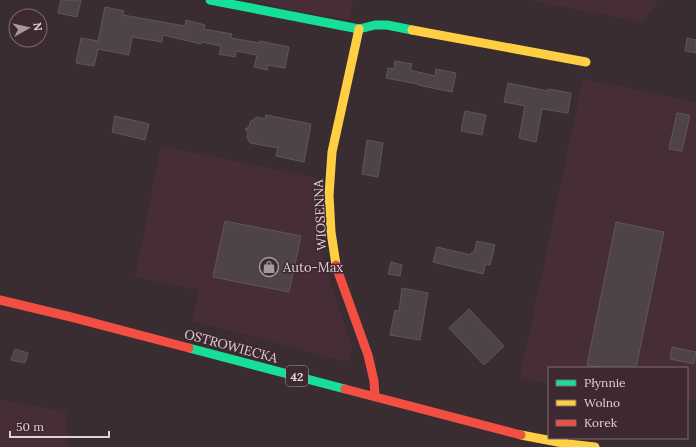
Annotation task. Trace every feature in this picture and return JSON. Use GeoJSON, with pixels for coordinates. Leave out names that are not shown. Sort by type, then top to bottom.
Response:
{"type":"FeatureCollection","features":[{"type":"Feature","properties":{"kind":"street"},"geometry":{"type":"LineString","coordinates":[[210,0],[359,29],[381,24],[388,25],[586,62]]}},
{"type":"Feature","properties":{"kind":"street","name":"WIOSENNA"},"geometry":{"type":"LineString","coordinates":[[359,29],[332,152],[329,195],[331,232],[337,269],[368,355],[374,381],[375,397]]}},
{"type":"Feature","properties":{"kind":"street","name":"OSTROWIECKA"},"geometry":{"type":"LineString","coordinates":[[0,300],[71,317],[518,434],[568,444],[595,447]]}},
{"type":"Feature","properties":{"kind":"shaded area"},"geometry":{"type":"Polygon","coordinates":[[[251,0],[353,0],[349,20],[308,13],[251,0]]]}},
{"type":"Feature","properties":{"kind":"shaded area"},"geometry":{"type":"Polygon","coordinates":[[[528,0],[659,0],[643,22],[528,0]]]}},
{"type":"Feature","properties":{"kind":"shaded area"},"geometry":{"type":"Polygon","coordinates":[[[583,79],[696,102],[696,399],[688,400],[688,367],[548,367],[548,384],[520,378],[583,79]]]}},
{"type":"Feature","properties":{"kind":"shaded area"},"geometry":{"type":"Polygon","coordinates":[[[161,146],[316,178],[316,214],[323,260],[352,347],[349,362],[192,321],[199,290],[135,277],[161,146]]]}},
{"type":"Feature","properties":{"kind":"shaded area"},"geometry":{"type":"Polygon","coordinates":[[[0,400],[66,412],[68,447],[0,447],[0,400]]]}},
{"type":"Feature","properties":{"kind":"building"},"geometry":{"type":"Polygon","coordinates":[[[61,0],[81,0],[77,17],[58,13],[61,0]]]}},
{"type":"Feature","properties":{"kind":"building"},"geometry":{"type":"Polygon","coordinates":[[[105,7],[124,11],[123,15],[185,26],[186,20],[205,25],[204,29],[232,34],[231,38],[260,43],[260,41],[289,47],[285,68],[268,65],[267,70],[254,67],[257,55],[236,51],[235,57],[219,54],[221,46],[202,42],[201,44],[163,35],[162,42],[132,37],[129,55],[98,49],[94,66],[76,63],[81,38],[98,41],[105,7]]]}},
{"type":"Feature","properties":{"kind":"building"},"geometry":{"type":"Polygon","coordinates":[[[687,38],[696,40],[696,53],[685,51],[687,38]]]}},
{"type":"Feature","properties":{"kind":"building"},"geometry":{"type":"Polygon","coordinates":[[[395,61],[412,64],[410,70],[435,76],[436,69],[456,73],[452,92],[386,78],[388,68],[394,69],[395,61]]]}},
{"type":"Feature","properties":{"kind":"building"},"geometry":{"type":"Polygon","coordinates":[[[508,83],[548,91],[548,89],[571,93],[568,113],[542,109],[536,142],[519,138],[525,106],[504,102],[508,83]]]}},
{"type":"Feature","properties":{"kind":"building"},"geometry":{"type":"Polygon","coordinates":[[[465,111],[486,115],[482,135],[461,131],[465,111]]]}},
{"type":"Feature","properties":{"kind":"building"},"geometry":{"type":"Polygon","coordinates":[[[677,113],[690,115],[682,151],[669,149],[677,113]]]}},
{"type":"Feature","properties":{"kind":"building"},"geometry":{"type":"Polygon","coordinates":[[[266,115],[311,124],[304,162],[276,156],[278,148],[250,143],[247,137],[248,133],[245,129],[249,127],[250,122],[257,117],[265,119],[266,115]]]}},
{"type":"Feature","properties":{"kind":"building"},"geometry":{"type":"Polygon","coordinates":[[[115,116],[149,124],[145,140],[112,132],[115,116]]]}},
{"type":"Feature","properties":{"kind":"building"},"geometry":{"type":"Polygon","coordinates":[[[367,140],[383,143],[378,177],[362,174],[367,140]]]}},
{"type":"Feature","properties":{"kind":"building"},"geometry":{"type":"Polygon","coordinates":[[[225,221],[301,236],[289,292],[213,277],[225,221]]]}},
{"type":"Feature","properties":{"kind":"building"},"geometry":{"type":"Polygon","coordinates":[[[616,222],[664,232],[636,367],[596,367],[587,365],[616,222]]]}},
{"type":"Feature","properties":{"kind":"building"},"geometry":{"type":"Polygon","coordinates":[[[477,241],[495,245],[490,265],[486,264],[483,274],[433,262],[437,247],[471,255],[472,252],[474,253],[477,241]]]}},
{"type":"Feature","properties":{"kind":"building"},"geometry":{"type":"Polygon","coordinates":[[[391,262],[402,265],[400,276],[388,274],[391,262]]]}},
{"type":"Feature","properties":{"kind":"building"},"geometry":{"type":"Polygon","coordinates":[[[402,288],[428,293],[420,340],[390,335],[395,310],[399,311],[402,288]]]}},
{"type":"Feature","properties":{"kind":"building"},"geometry":{"type":"Polygon","coordinates":[[[469,309],[504,346],[484,365],[449,328],[469,309]]]}},
{"type":"Feature","properties":{"kind":"building"},"geometry":{"type":"Polygon","coordinates":[[[672,347],[696,352],[694,364],[670,359],[672,347]]]}},
{"type":"Feature","properties":{"kind":"building"},"geometry":{"type":"Polygon","coordinates":[[[15,349],[28,353],[25,363],[11,360],[15,349]]]}},
{"type":"Feature","properties":{"kind":"traffic: fast"},"geometry":{"type":"LineString","coordinates":[[210,0],[359,29],[375,25],[387,25],[412,30]]}},
{"type":"Feature","properties":{"kind":"traffic: fast"},"geometry":{"type":"LineString","coordinates":[[189,348],[345,389]]}},
{"type":"Feature","properties":{"kind":"traffic: slow"},"geometry":{"type":"LineString","coordinates":[[336,265],[331,232],[329,195],[332,152],[359,29]]}},
{"type":"Feature","properties":{"kind":"traffic: slow"},"geometry":{"type":"LineString","coordinates":[[412,30],[586,62]]}},
{"type":"Feature","properties":{"kind":"traffic: slow"},"geometry":{"type":"LineString","coordinates":[[521,435],[568,444],[595,447]]}},
{"type":"Feature","properties":{"kind":"traffic: jam"},"geometry":{"type":"LineString","coordinates":[[336,265],[368,355],[374,381],[375,397]]}},
{"type":"Feature","properties":{"kind":"traffic: jam"},"geometry":{"type":"LineString","coordinates":[[0,300],[189,348]]}},
{"type":"Feature","properties":{"kind":"traffic: jam"},"geometry":{"type":"LineString","coordinates":[[345,389],[521,435]]}},
{"type":"Feature","properties":{"kind":"place","name":"Auto-Max"},"geometry":{"type":"Point","coordinates":[269,267]}}]}
